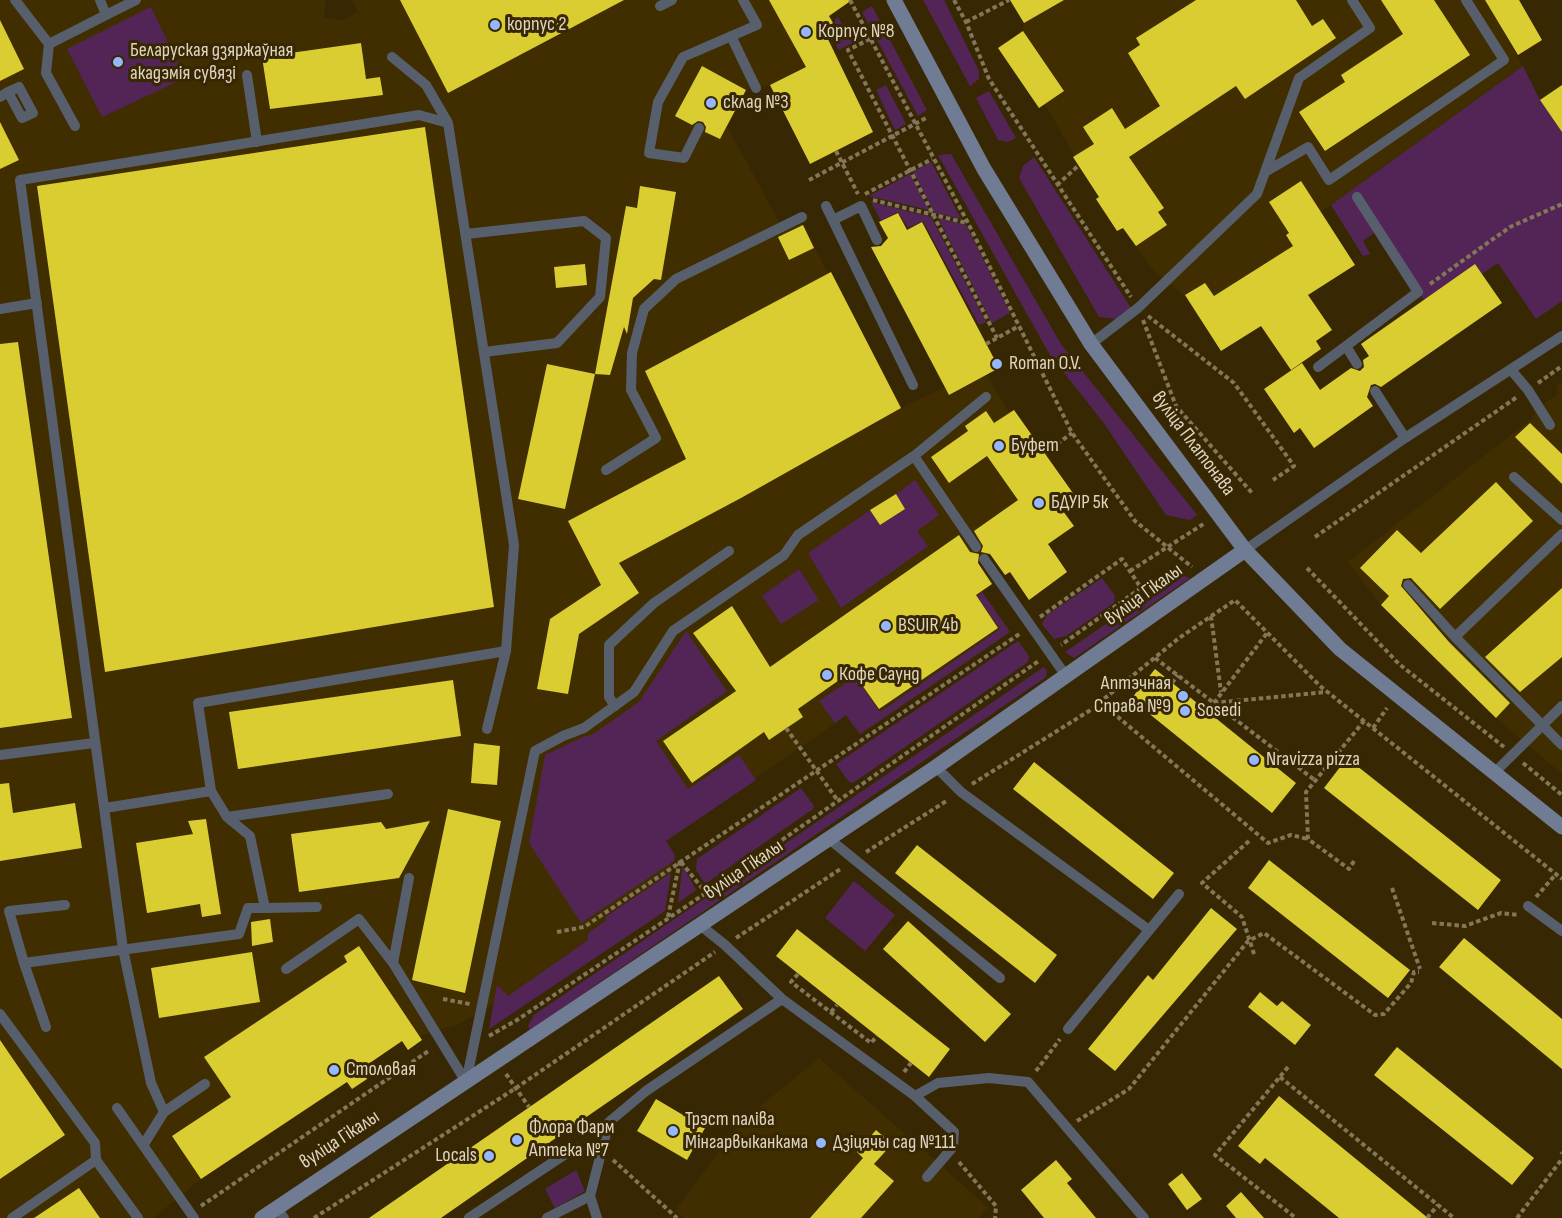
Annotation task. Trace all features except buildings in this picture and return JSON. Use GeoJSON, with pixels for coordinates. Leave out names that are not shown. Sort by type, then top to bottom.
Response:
{"type":"FeatureCollection","features":[{"type":"Feature","properties":{"kind":"street","name":"вуліца Платонава"},"geometry":{"type":"LineString","coordinates":[[894,0],[984,169],[1091,344],[1245,550],[1340,649],[1562,827]]}},
{"type":"Feature","properties":{"kind":"street","name":"вуліца Гікалы"},"geometry":{"type":"LineString","coordinates":[[262,1218],[280,1213],[466,1082],[936,766],[1245,550]]}},
{"type":"Feature","properties":{"kind":"lane"},"geometry":{"type":"LineString","coordinates":[[15,0],[49,44],[46,73],[75,126]]}},
{"type":"Feature","properties":{"kind":"lane"},"geometry":{"type":"LineString","coordinates":[[100,0],[106,15]]}},
{"type":"Feature","properties":{"kind":"lane"},"geometry":{"type":"LineString","coordinates":[[49,44],[135,0]]}},
{"type":"Feature","properties":{"kind":"lane"},"geometry":{"type":"LineString","coordinates":[[660,6],[672,0]]}},
{"type":"Feature","properties":{"kind":"lane"},"geometry":{"type":"LineString","coordinates":[[699,128],[684,158],[649,153],[658,102],[683,57],[757,25],[743,0]]}},
{"type":"Feature","properties":{"kind":"lane"},"geometry":{"type":"LineString","coordinates":[[1091,344],[1138,308],[1257,194],[1299,78],[1370,28],[1352,0]]}},
{"type":"Feature","properties":{"kind":"lane"},"geometry":{"type":"LineString","coordinates":[[1264,172],[1308,147],[1329,180],[1504,60],[1466,0]]}},
{"type":"Feature","properties":{"kind":"lane"},"geometry":{"type":"LineString","coordinates":[[731,36],[756,88]]}},
{"type":"Feature","properties":{"kind":"lane"},"geometry":{"type":"LineString","coordinates":[[392,57],[426,85],[448,123],[514,545],[506,651],[487,729]]}},
{"type":"Feature","properties":{"kind":"lane"},"geometry":{"type":"LineString","coordinates":[[247,75],[257,142]]}},
{"type":"Feature","properties":{"kind":"lane"},"geometry":{"type":"LineString","coordinates":[[164,1112],[151,1083],[123,949],[20,180],[419,115],[448,123]]}},
{"type":"Feature","properties":{"kind":"lane"},"geometry":{"type":"LineString","coordinates":[[1318,367],[1418,292],[1357,197]]}},
{"type":"Feature","properties":{"kind":"lane"},"geometry":{"type":"LineString","coordinates":[[826,206],[913,385]]}},
{"type":"Feature","properties":{"kind":"lane"},"geometry":{"type":"LineString","coordinates":[[833,220],[861,206],[877,240]]}},
{"type":"Feature","properties":{"kind":"lane"},"geometry":{"type":"LineString","coordinates":[[606,470],[656,438],[631,390],[632,353],[644,309],[676,279],[802,217]]}},
{"type":"Feature","properties":{"kind":"lane"},"geometry":{"type":"LineString","coordinates":[[466,234],[584,221],[606,238],[600,297],[557,343],[484,352]]}},
{"type":"Feature","properties":{"kind":"lane"},"geometry":{"type":"LineString","coordinates":[[0,309],[37,303]]}},
{"type":"Feature","properties":{"kind":"lane"},"geometry":{"type":"LineString","coordinates":[[1245,550],[1405,438],[1562,336]]}},
{"type":"Feature","properties":{"kind":"lane"},"geometry":{"type":"LineString","coordinates":[[1346,346],[1357,364]]}},
{"type":"Feature","properties":{"kind":"lane"},"geometry":{"type":"LineString","coordinates":[[1512,370],[1550,425]]}},
{"type":"Feature","properties":{"kind":"lane"},"geometry":{"type":"LineString","coordinates":[[1375,391],[1405,438]]}},
{"type":"Feature","properties":{"kind":"lane"},"geometry":{"type":"LineString","coordinates":[[466,1082],[480,1005],[535,751],[584,728],[634,692],[673,631],[784,555],[798,535],[915,456],[986,397]]}},
{"type":"Feature","properties":{"kind":"lane"},"geometry":{"type":"LineString","coordinates":[[915,456],[976,547]]}},
{"type":"Feature","properties":{"kind":"lane"},"geometry":{"type":"LineString","coordinates":[[1514,477],[1562,520]]}},
{"type":"Feature","properties":{"kind":"lane"},"geometry":{"type":"LineString","coordinates":[[1455,637],[1562,534]]}},
{"type":"Feature","properties":{"kind":"lane"},"geometry":{"type":"LineString","coordinates":[[615,706],[609,698],[609,645],[654,603],[729,551]]}},
{"type":"Feature","properties":{"kind":"lane"},"geometry":{"type":"LineString","coordinates":[[984,559],[1066,676]]}},
{"type":"Feature","properties":{"kind":"lane"},"geometry":{"type":"LineString","coordinates":[[1408,585],[1455,637],[1562,745]]}},
{"type":"Feature","properties":{"kind":"lane"},"geometry":{"type":"LineString","coordinates":[[265,908],[250,836],[227,817],[211,791],[198,704],[506,651]]}},
{"type":"Feature","properties":{"kind":"lane"},"geometry":{"type":"LineString","coordinates":[[1494,773],[1562,706]]}},
{"type":"Feature","properties":{"kind":"lane"},"geometry":{"type":"LineString","coordinates":[[0,755],[94,743]]}},
{"type":"Feature","properties":{"kind":"lane"},"geometry":{"type":"LineString","coordinates":[[936,766],[961,792],[1149,930]]}},
{"type":"Feature","properties":{"kind":"lane"},"geometry":{"type":"LineString","coordinates":[[105,808],[211,791]]}},
{"type":"Feature","properties":{"kind":"lane"},"geometry":{"type":"LineString","coordinates":[[227,817],[388,794]]}},
{"type":"Feature","properties":{"kind":"lane"},"geometry":{"type":"LineString","coordinates":[[828,838],[853,861],[1000,978]]}},
{"type":"Feature","properties":{"kind":"lane"},"geometry":{"type":"LineString","coordinates":[[393,963],[409,878]]}},
{"type":"Feature","properties":{"kind":"lane"},"geometry":{"type":"LineString","coordinates":[[1068,1029],[1179,894]]}},
{"type":"Feature","properties":{"kind":"lane"},"geometry":{"type":"LineString","coordinates":[[46,1027],[9,911],[65,905]]}},
{"type":"Feature","properties":{"kind":"lane"},"geometry":{"type":"LineString","coordinates":[[1528,906],[1562,932]]}},
{"type":"Feature","properties":{"kind":"lane"},"geometry":{"type":"LineString","coordinates":[[24,963],[239,934],[248,908],[317,907]]}},
{"type":"Feature","properties":{"kind":"lane"},"geometry":{"type":"LineString","coordinates":[[286,969],[359,919],[393,963],[466,1082]]}},
{"type":"Feature","properties":{"kind":"lane"},"geometry":{"type":"LineString","coordinates":[[700,925],[725,945],[782,999],[915,1096],[954,1132],[953,1147],[927,1177]]}},
{"type":"Feature","properties":{"kind":"lane"},"geometry":{"type":"LineString","coordinates":[[597,1218],[590,1196],[609,1122],[646,1091],[782,999]]}},
{"type":"Feature","properties":{"kind":"lane"},"geometry":{"type":"LineString","coordinates":[[0,1014],[95,1143],[96,1160],[138,1218]]}},
{"type":"Feature","properties":{"kind":"lane"},"geometry":{"type":"LineString","coordinates":[[915,1096],[938,1083],[989,1078],[1028,1082],[1144,1218]]}},
{"type":"Feature","properties":{"kind":"lane"},"geometry":{"type":"LineString","coordinates":[[144,1144],[164,1112],[205,1084]]}},
{"type":"Feature","properties":{"kind":"lane"},"geometry":{"type":"LineString","coordinates":[[117,1108],[193,1217]]}},
{"type":"Feature","properties":{"kind":"lane"},"geometry":{"type":"LineString","coordinates":[[469,1218],[564,1155]]}},
{"type":"Feature","properties":{"kind":"lane"},"geometry":{"type":"LineString","coordinates":[[12,1218],[96,1160]]}},
{"type":"Feature","properties":{"kind":"lane"},"geometry":{"type":"LineString","coordinates":[[547,1218],[590,1196]]}},
{"type":"Feature","properties":{"kind":"path"},"geometry":{"type":"LineString","coordinates":[[850,0],[914,125],[968,223],[1072,433],[1135,521],[1199,572]]}},
{"type":"Feature","properties":{"kind":"path"},"geometry":{"type":"LineString","coordinates":[[954,0],[966,22],[989,79]]}},
{"type":"Feature","properties":{"kind":"path"},"geometry":{"type":"LineString","coordinates":[[966,22],[1009,0]]}},
{"type":"Feature","properties":{"kind":"path"},"geometry":{"type":"LineString","coordinates":[[870,39],[848,50],[997,338]]}},
{"type":"Feature","properties":{"kind":"path"},"geometry":{"type":"LineString","coordinates":[[809,180],[928,117]]}},
{"type":"Feature","properties":{"kind":"path"},"geometry":{"type":"LineString","coordinates":[[836,151],[859,197],[968,223]]}},
{"type":"Feature","properties":{"kind":"path"},"geometry":{"type":"LineString","coordinates":[[859,197],[932,159]]}},
{"type":"Feature","properties":{"kind":"path"},"geometry":{"type":"LineString","coordinates":[[1057,185],[1078,165]]}},
{"type":"Feature","properties":{"kind":"path"},"geometry":{"type":"LineString","coordinates":[[1418,292],[1510,227],[1562,204]]}},
{"type":"Feature","properties":{"kind":"path"},"geometry":{"type":"LineString","coordinates":[[1138,308],[1176,406],[1252,493]]}},
{"type":"Feature","properties":{"kind":"path"},"geometry":{"type":"LineString","coordinates":[[986,344],[1020,326]]}},
{"type":"Feature","properties":{"kind":"path"},"geometry":{"type":"LineString","coordinates":[[1316,537],[1562,366]]}},
{"type":"Feature","properties":{"kind":"path"},"geometry":{"type":"LineString","coordinates":[[1045,453],[1072,433]]}},
{"type":"Feature","properties":{"kind":"path"},"geometry":{"type":"LineString","coordinates":[[1130,571],[1213,518]]}},
{"type":"Feature","properties":{"kind":"path"},"geometry":{"type":"LineString","coordinates":[[474,1038],[490,1036],[517,1020],[706,893],[1141,588],[1122,559],[1045,612],[1030,626],[584,927],[556,932]]}},
{"type":"Feature","properties":{"kind":"path"},"geometry":{"type":"LineString","coordinates":[[1307,568],[1399,664],[1562,795]]}},
{"type":"Feature","properties":{"kind":"path"},"geometry":{"type":"LineString","coordinates":[[315,1218],[516,1089],[725,945],[1100,702],[1234,600],[1327,692],[1562,879]]}},
{"type":"Feature","properties":{"kind":"path"},"geometry":{"type":"LineString","coordinates":[[1211,616],[1221,693]]}},
{"type":"Feature","properties":{"kind":"path"},"geometry":{"type":"LineString","coordinates":[[1214,703],[1267,633]]}},
{"type":"Feature","properties":{"kind":"path"},"geometry":{"type":"LineString","coordinates":[[1155,658],[1316,781]]}},
{"type":"Feature","properties":{"kind":"path"},"geometry":{"type":"LineString","coordinates":[[1172,683],[1178,675]]}},
{"type":"Feature","properties":{"kind":"path"},"geometry":{"type":"LineString","coordinates":[[1214,703],[1327,692]]}},
{"type":"Feature","properties":{"kind":"path"},"geometry":{"type":"LineString","coordinates":[[1373,728],[1397,696]]}},
{"type":"Feature","properties":{"kind":"path"},"geometry":{"type":"LineString","coordinates":[[1100,702],[1268,843],[1291,834],[1308,839],[1349,869],[1354,861]]}},
{"type":"Feature","properties":{"kind":"path"},"geometry":{"type":"LineString","coordinates":[[1308,839],[1306,792],[1364,721]]}},
{"type":"Feature","properties":{"kind":"path"},"geometry":{"type":"LineString","coordinates":[[786,729],[838,801]]}},
{"type":"Feature","properties":{"kind":"path"},"geometry":{"type":"LineString","coordinates":[[1249,841],[1202,883],[1242,916],[1248,942],[1255,957]]}},
{"type":"Feature","properties":{"kind":"path"},"geometry":{"type":"LineString","coordinates":[[680,861],[706,893]]}},
{"type":"Feature","properties":{"kind":"path"},"geometry":{"type":"LineString","coordinates":[[668,918],[680,861]]}},
{"type":"Feature","properties":{"kind":"path"},"geometry":{"type":"LineString","coordinates":[[1432,923],[1465,926],[1501,913],[1520,915],[1556,874]]}},
{"type":"Feature","properties":{"kind":"path"},"geometry":{"type":"LineString","coordinates":[[1092,1113],[1129,1089],[1248,942],[1264,933],[1375,1015],[1384,1014],[1411,983],[1414,972],[1420,970],[1392,888]]}},
{"type":"Feature","properties":{"kind":"path"},"geometry":{"type":"LineString","coordinates":[[798,974],[791,982],[871,1043],[877,1036]]}},
{"type":"Feature","properties":{"kind":"path"},"geometry":{"type":"LineString","coordinates":[[443,999],[480,1005]]}},
{"type":"Feature","properties":{"kind":"path"},"geometry":{"type":"LineString","coordinates":[[831,1012],[837,1005]]}},
{"type":"Feature","properties":{"kind":"path"},"geometry":{"type":"LineString","coordinates":[[1028,1082],[1068,1029]]}},
{"type":"Feature","properties":{"kind":"path"},"geometry":{"type":"LineString","coordinates":[[193,1217],[205,1202],[441,1042]]}},
{"type":"Feature","properties":{"kind":"path"},"geometry":{"type":"LineString","coordinates":[[498,1061],[529,1107]]}},
{"type":"Feature","properties":{"kind":"path"},"geometry":{"type":"LineString","coordinates":[[1288,1067],[1215,1155],[1296,1218]]}},
{"type":"Feature","properties":{"kind":"path"},"geometry":{"type":"LineString","coordinates":[[1280,1077],[1454,1218]]}},
{"type":"Feature","properties":{"kind":"path"},"geometry":{"type":"LineString","coordinates":[[953,1147],[956,1158],[996,1206],[995,1218]]}},
{"type":"Feature","properties":{"kind":"path"},"geometry":{"type":"LineString","coordinates":[[602,1149],[630,1179],[677,1218]]}},
{"type":"Feature","properties":{"kind":"path"},"geometry":{"type":"LineString","coordinates":[[1517,1218],[1562,1159]]}},
{"type":"Feature","properties":{"kind":"path"},"geometry":{"type":"LineString","coordinates":[[1427,1218],[1438,1205]]}},
{"type":"Feature","properties":{"kind":"shaded area"},"geometry":{"type":"Polygon","coordinates":[[[0,0],[326,0],[324,18],[344,20],[358,11],[352,0],[833,0],[829,16],[833,23],[823,29],[835,51],[770,85],[746,90],[727,126],[784,231],[802,223],[828,273],[831,272],[901,408],[945,387],[949,395],[987,375],[1009,412],[1014,410],[1075,496],[1060,507],[1074,526],[1048,545],[1067,572],[1029,600],[995,551],[978,562],[993,584],[982,591],[1011,632],[860,735],[846,716],[664,841],[672,854],[671,873],[605,916],[607,920],[588,933],[588,940],[508,996],[459,1024],[402,1041],[201,1179],[153,1218],[0,1218],[0,0]]]}},
{"type":"Feature","properties":{"kind":"shaded area"},"geometry":{"type":"Polygon","coordinates":[[[923,0],[944,0],[979,71],[979,79],[970,86],[923,0]]]}},
{"type":"Feature","properties":{"kind":"shaded area"},"geometry":{"type":"Polygon","coordinates":[[[1010,0],[1485,0],[1523,66],[1321,212],[1355,265],[1221,351],[1185,296],[1155,272],[1089,182],[1045,104],[998,48],[1023,31],[1024,23],[1010,0]]]}},
{"type":"Feature","properties":{"kind":"shaded area"},"geometry":{"type":"Polygon","coordinates":[[[872,6],[927,110],[918,116],[862,12],[872,6]]]}},
{"type":"Feature","properties":{"kind":"shaded area"},"geometry":{"type":"Polygon","coordinates":[[[151,7],[185,78],[102,117],[67,49],[151,7]]]}},
{"type":"Feature","properties":{"kind":"shaded area"},"geometry":{"type":"Polygon","coordinates":[[[838,17],[842,24],[856,27],[860,39],[839,50],[828,29],[835,25],[835,19],[838,17]]]}},
{"type":"Feature","properties":{"kind":"shaded area"},"geometry":{"type":"Polygon","coordinates":[[[1523,66],[1540,100],[1562,132],[1562,301],[1536,319],[1498,263],[1482,274],[1424,300],[1378,230],[1363,241],[1370,254],[1363,256],[1331,205],[1523,66]]]}},
{"type":"Feature","properties":{"kind":"shaded area"},"geometry":{"type":"Polygon","coordinates":[[[886,85],[906,124],[895,130],[876,90],[886,85]]]}},
{"type":"Feature","properties":{"kind":"shaded area"},"geometry":{"type":"Polygon","coordinates":[[[989,91],[1016,138],[1008,142],[998,140],[976,98],[989,91]]]}},
{"type":"Feature","properties":{"kind":"shaded area"},"geometry":{"type":"Polygon","coordinates":[[[951,154],[1061,344],[1197,515],[1190,520],[1166,515],[1103,422],[1050,355],[938,155],[951,154]]]}},
{"type":"Feature","properties":{"kind":"shaded area"},"geometry":{"type":"Polygon","coordinates":[[[1034,157],[1131,308],[1118,319],[1099,317],[1019,178],[1023,166],[1034,157]]]}},
{"type":"Feature","properties":{"kind":"shaded area"},"geometry":{"type":"Polygon","coordinates":[[[931,162],[961,219],[935,213],[913,172],[931,162]]]}},
{"type":"Feature","properties":{"kind":"shaded area"},"geometry":{"type":"Polygon","coordinates":[[[910,174],[929,210],[869,196],[910,174]]]}},
{"type":"Feature","properties":{"kind":"shaded area"},"geometry":{"type":"Polygon","coordinates":[[[871,202],[931,217],[986,322],[979,325],[923,221],[908,228],[898,212],[881,221],[871,202]]]}},
{"type":"Feature","properties":{"kind":"shaded area"},"geometry":{"type":"Polygon","coordinates":[[[938,218],[966,225],[1010,313],[992,323],[938,218]]]}},
{"type":"Feature","properties":{"kind":"shaded area"},"geometry":{"type":"Polygon","coordinates":[[[1562,382],[1562,774],[1496,718],[1381,605],[1348,562],[1530,420],[1539,407],[1559,393],[1555,386],[1562,382]]]}},
{"type":"Feature","properties":{"kind":"shaded area"},"geometry":{"type":"Polygon","coordinates":[[[915,480],[939,515],[917,531],[928,546],[841,608],[808,553],[870,510],[880,525],[905,509],[896,494],[915,480]]]}},
{"type":"Feature","properties":{"kind":"shaded area"},"geometry":{"type":"Polygon","coordinates":[[[799,569],[819,600],[781,624],[762,596],[799,569]]]}},
{"type":"Feature","properties":{"kind":"shaded area"},"geometry":{"type":"Polygon","coordinates":[[[1182,575],[1190,578],[1074,658],[1065,652],[1170,580],[1182,575]]]}},
{"type":"Feature","properties":{"kind":"shaded area"},"geometry":{"type":"Polygon","coordinates":[[[1102,578],[1115,596],[1114,603],[1066,636],[1054,639],[1042,624],[1047,615],[1102,578]]]}},
{"type":"Feature","properties":{"kind":"shaded area"},"geometry":{"type":"Polygon","coordinates":[[[982,592],[1010,632],[860,734],[846,715],[835,723],[819,701],[855,677],[880,712],[1000,629],[977,596],[982,592]]]}},
{"type":"Feature","properties":{"kind":"shaded area"},"geometry":{"type":"Polygon","coordinates":[[[686,631],[727,691],[656,741],[688,789],[739,755],[756,780],[666,841],[675,855],[674,861],[581,923],[529,843],[545,755],[585,736],[592,735],[639,702],[686,631]]]}},
{"type":"Feature","properties":{"kind":"shaded area"},"geometry":{"type":"Polygon","coordinates":[[[1018,641],[1029,656],[1028,662],[853,783],[849,782],[836,764],[1018,641]]]}},
{"type":"Feature","properties":{"kind":"shaded area"},"geometry":{"type":"Polygon","coordinates":[[[1044,667],[1047,671],[1046,677],[530,1030],[528,1026],[534,1015],[1044,667]]]}},
{"type":"Feature","properties":{"kind":"shaded area"},"geometry":{"type":"Polygon","coordinates":[[[801,788],[814,806],[813,809],[708,882],[704,882],[696,870],[697,859],[801,788]]]}},
{"type":"Feature","properties":{"kind":"shaded area"},"geometry":{"type":"Polygon","coordinates":[[[684,868],[696,890],[678,903],[682,870],[684,868]]]}},
{"type":"Feature","properties":{"kind":"shaded area"},"geometry":{"type":"Polygon","coordinates":[[[671,873],[665,911],[489,1029],[497,985],[508,996],[588,940],[588,933],[607,920],[605,917],[671,873]]]}},
{"type":"Feature","properties":{"kind":"shaded area"},"geometry":{"type":"Polygon","coordinates":[[[854,881],[895,915],[865,951],[825,918],[854,881]]]}},
{"type":"Feature","properties":{"kind":"shaded area","name":"Дзіцячы сад №111"},"geometry":{"type":"Polygon","coordinates":[[[819,1058],[989,1208],[978,1218],[684,1218],[675,1211],[740,1123],[819,1058]]]}},
{"type":"Feature","properties":{"kind":"shaded area"},"geometry":{"type":"Polygon","coordinates":[[[576,1170],[585,1191],[555,1208],[545,1189],[576,1170]]]}},
{"type":"Feature","properties":{"kind":"place","name":"корпус 2"},"geometry":{"type":"Point","coordinates":[495,25]}},
{"type":"Feature","properties":{"kind":"place","name":"Корпус №8"},"geometry":{"type":"Point","coordinates":[806,32]}},
{"type":"Feature","properties":{"kind":"place","name":"Беларуская дзяржаўная акадэмія сувязі"},"geometry":{"type":"Point","coordinates":[118,62]}},
{"type":"Feature","properties":{"kind":"place","name":"склад №3"},"geometry":{"type":"Point","coordinates":[711,103]}},
{"type":"Feature","properties":{"kind":"place","name":"Roman O.V."},"geometry":{"type":"Point","coordinates":[997,364]}},
{"type":"Feature","properties":{"kind":"place","name":"Буфет"},"geometry":{"type":"Point","coordinates":[999,446]}},
{"type":"Feature","properties":{"kind":"place","name":"БДУІР 5к"},"geometry":{"type":"Point","coordinates":[1039,503]}},
{"type":"Feature","properties":{"kind":"place","name":"BSUIR 4b"},"geometry":{"type":"Point","coordinates":[886,626]}},
{"type":"Feature","properties":{"kind":"place","name":"Кофе Саунд"},"geometry":{"type":"Point","coordinates":[827,675]}},
{"type":"Feature","properties":{"kind":"place","name":"Аптэчная Справа №9"},"geometry":{"type":"Point","coordinates":[1183,696]}},
{"type":"Feature","properties":{"kind":"place","name":"Sosedi"},"geometry":{"type":"Point","coordinates":[1185,711]}},
{"type":"Feature","properties":{"kind":"place","name":"Nravizza pizza"},"geometry":{"type":"Point","coordinates":[1254,760]}},
{"type":"Feature","properties":{"kind":"place","name":"Столовая"},"geometry":{"type":"Point","coordinates":[334,1070]}},
{"type":"Feature","properties":{"kind":"place","name":"Трэст паліва Мінгарвыканкама"},"geometry":{"type":"Point","coordinates":[673,1131]}},
{"type":"Feature","properties":{"kind":"place","name":"Флора Фарм Аптека №7"},"geometry":{"type":"Point","coordinates":[517,1140]}},
{"type":"Feature","properties":{"kind":"place","name":"Дзіцячы сад №111"},"geometry":{"type":"Point","coordinates":[821,1143]}},
{"type":"Feature","properties":{"kind":"place","name":"Locals"},"geometry":{"type":"Point","coordinates":[489,1156]}}]}
